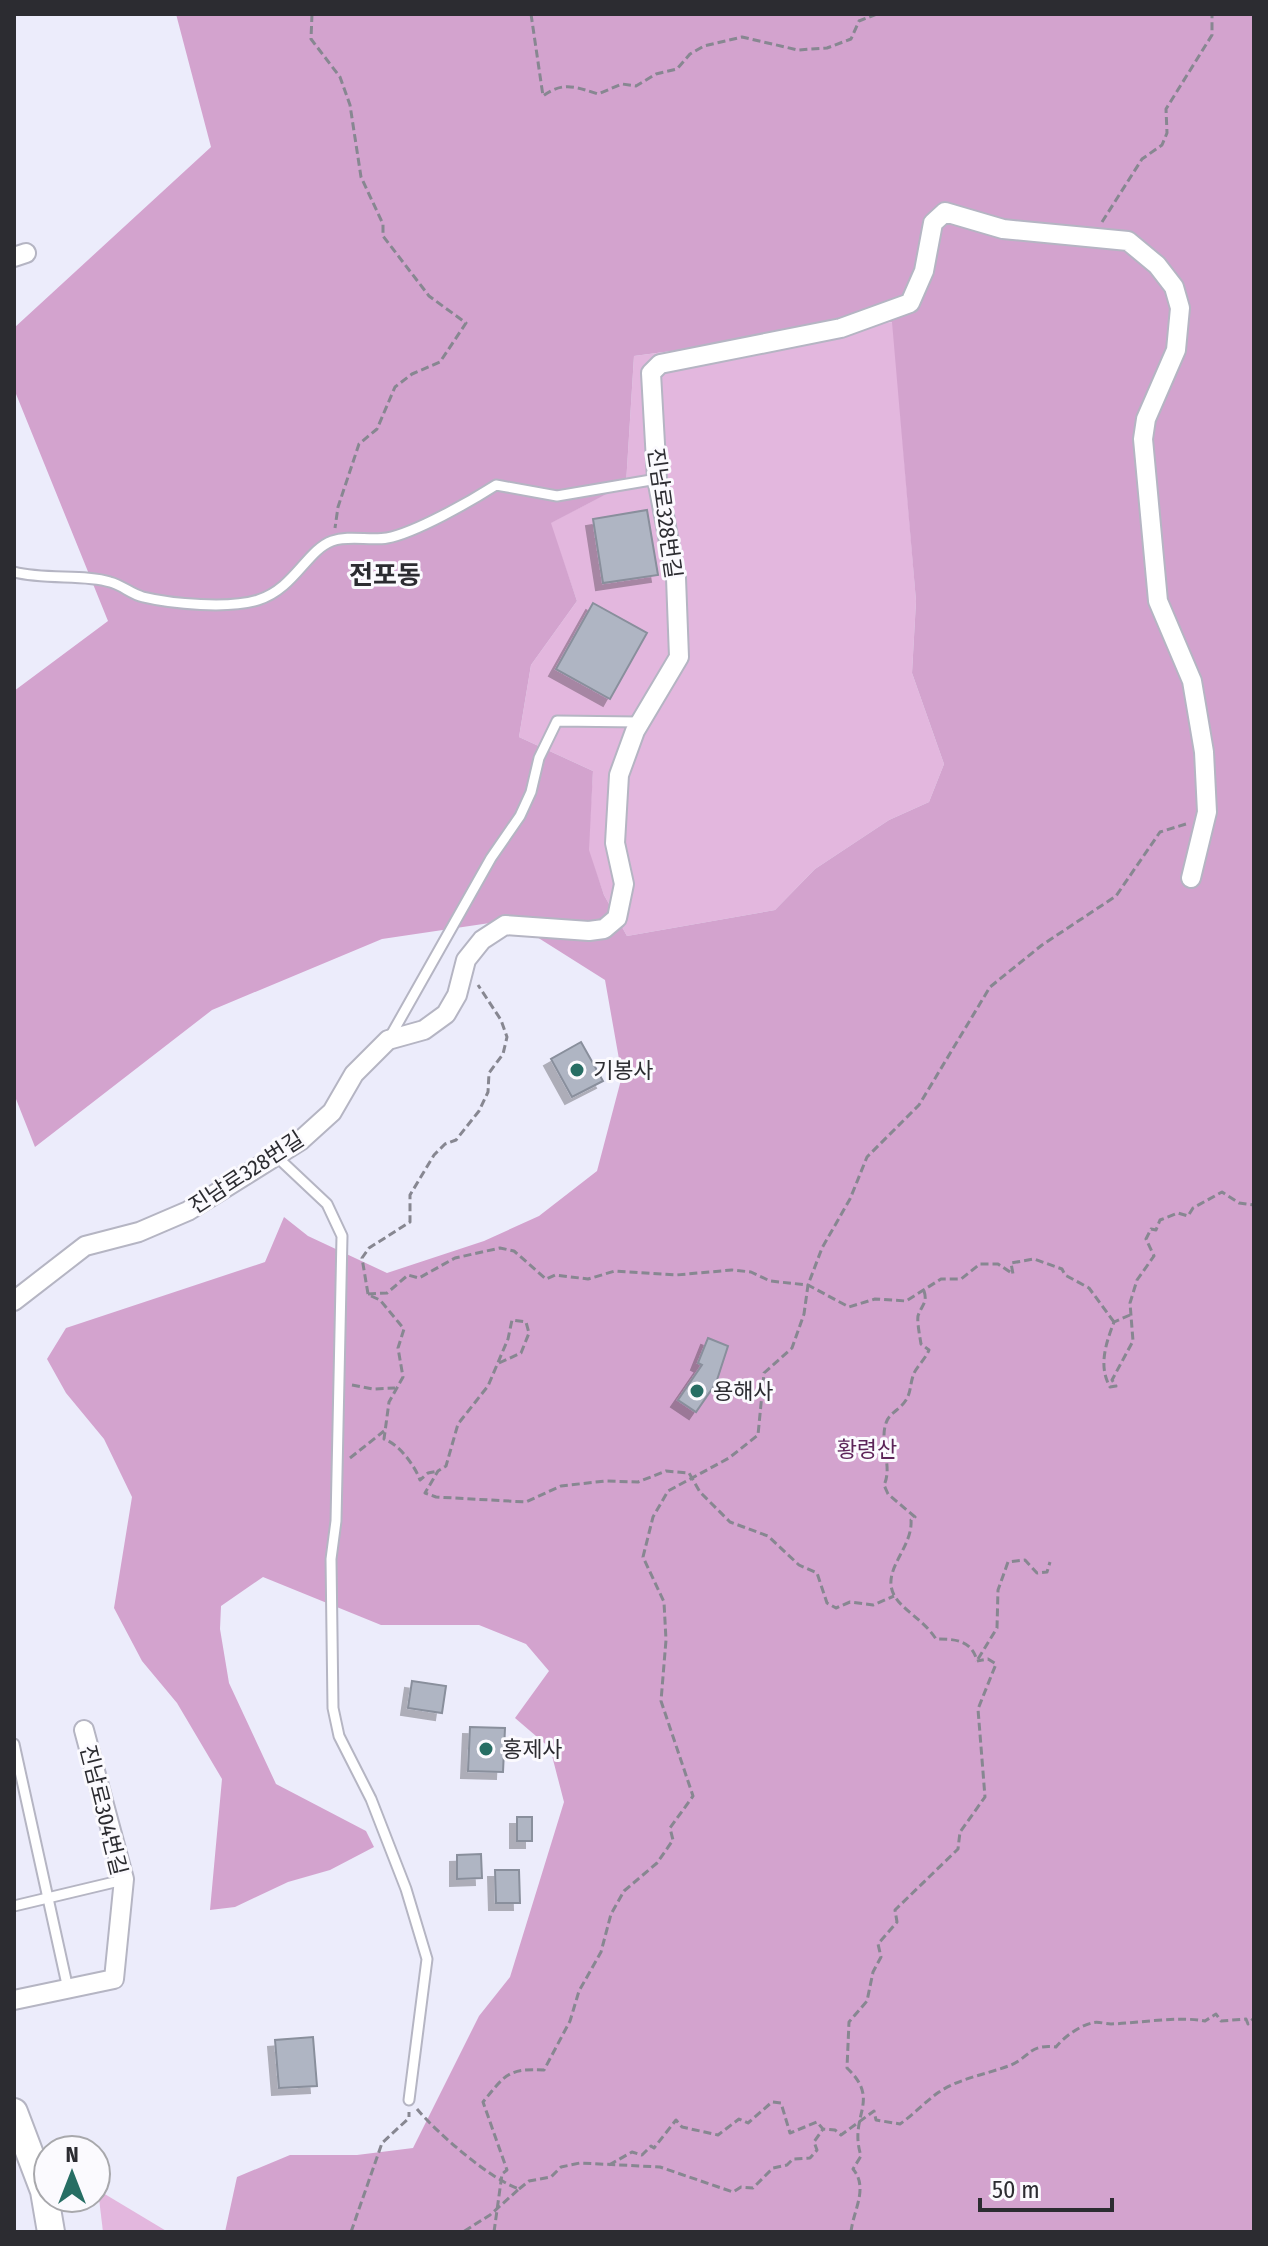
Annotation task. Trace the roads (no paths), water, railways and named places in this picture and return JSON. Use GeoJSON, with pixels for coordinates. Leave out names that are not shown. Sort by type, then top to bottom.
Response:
{"type":"FeatureCollection","features":[{"type":"Feature","properties":{"kind":"main road"},"geometry":{"type":"LineString","coordinates":[[14,2112],[44,2191],[51,2232]]}},
{"type":"Feature","properties":{"kind":"street","name":"진남로328번길"},"geometry":{"type":"LineString","coordinates":[[14,1301],[85,1246],[139,1232],[188,1211],[300,1141],[332,1112],[354,1074],[388,1040],[424,1030],[446,1014],[457,995],[466,960],[482,940],[505,925],[589,931],[604,929],[617,918],[624,884],[615,843],[619,775],[640,722],[679,657],[676,578],[657,479],[651,373],[660,364],[841,328],[910,303],[924,271],[933,223],[945,212],[1003,229],[1087,240],[1128,241],[1157,265],[1174,287],[1180,308],[1176,350],[1146,419],[1143,439],[1158,601],[1192,681],[1204,752],[1205,819],[1191,878]]}},
{"type":"Feature","properties":{"kind":"street","name":"진남로304번길"},"geometry":{"type":"LineString","coordinates":[[14,2000],[114,1979],[124,1879],[84,1730]]}},
{"type":"Feature","properties":{"kind":"lane"},"geometry":{"type":"LineString","coordinates":[[14,572],[109,581],[140,596],[166,602],[236,604],[259,600],[280,588],[300,573],[318,549],[334,540],[388,538],[475,498],[496,485],[557,496],[657,479]]}},
{"type":"Feature","properties":{"kind":"lane"},"geometry":{"type":"LineString","coordinates":[[388,1040],[491,858],[520,816],[531,792],[539,758],[557,721],[640,722]]}},
{"type":"Feature","properties":{"kind":"lane"},"geometry":{"type":"LineString","coordinates":[[276,1156],[327,1204],[342,1236],[334,1466],[336,1521],[331,1559],[333,1708],[339,1736],[371,1799],[406,1889],[427,1959],[409,2100]]}},
{"type":"Feature","properties":{"kind":"lane"},"geometry":{"type":"LineString","coordinates":[[14,1744],[68,1989]]}},
{"type":"Feature","properties":{"kind":"lane"},"geometry":{"type":"LineString","coordinates":[[14,1906],[124,1879]]}},
{"type":"Feature","properties":{"kind":"place","name":"기봉사"},"geometry":{"type":"Point","coordinates":[577,1070]}},
{"type":"Feature","properties":{"kind":"place","name":"용해사"},"geometry":{"type":"Point","coordinates":[697,1391]}},
{"type":"Feature","properties":{"kind":"place","name":"홍제사"},"geometry":{"type":"Point","coordinates":[486,1749]}},
{"type":"Feature","properties":{"kind":"district","name":"전포동"},"geometry":{"type":"Point","coordinates":[385,575]}},
{"type":"Feature","properties":{"kind":"park label","name":"황령산"},"geometry":{"type":"Point","coordinates":[867,1449]}}]}
